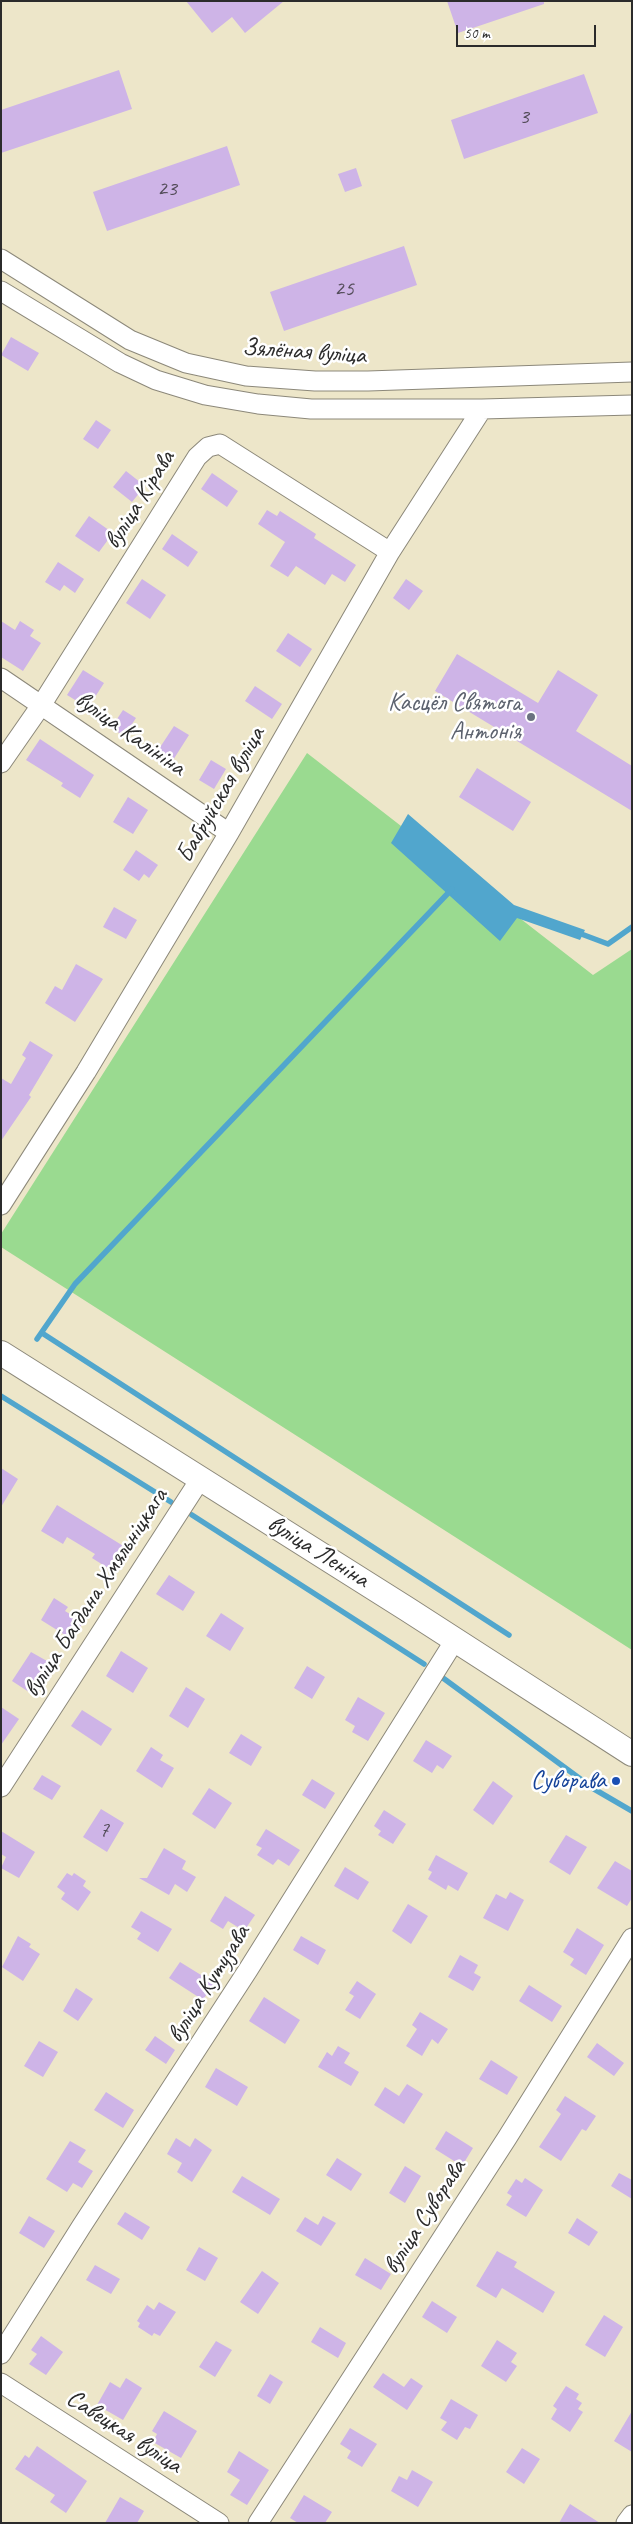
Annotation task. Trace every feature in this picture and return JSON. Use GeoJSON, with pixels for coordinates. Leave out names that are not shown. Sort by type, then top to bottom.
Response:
{"type":"FeatureCollection","features":[{"type":"Feature","properties":{"kind":"main road","name":"вуліца Леніна"},"geometry":{"type":"LineString","coordinates":[[1,1353],[201,1478],[632,1754]]}},
{"type":"Feature","properties":{"kind":"street","name":"Зялёная вуліца"},"geometry":{"type":"LineString","coordinates":[[1,259],[130,340],[186,363],[246,376],[315,381],[368,381],[632,372]]}},
{"type":"Feature","properties":{"kind":"street"},"geometry":{"type":"LineString","coordinates":[[3,298],[120,363],[156,380],[205,395],[258,404],[311,409],[482,409],[632,405]]}},
{"type":"Feature","properties":{"kind":"street","name":"Бабруйская вуліца"},"geometry":{"type":"LineString","coordinates":[[1,1205],[86,1072],[229,833],[390,552],[482,409]]}},
{"type":"Feature","properties":{"kind":"street","name":"вуліца Кірава"},"geometry":{"type":"LineString","coordinates":[[1,763],[42,704],[196,457],[208,447],[220,444],[390,552]]}},
{"type":"Feature","properties":{"kind":"street","name":"вуліца Калініна"},"geometry":{"type":"LineString","coordinates":[[1,678],[42,704],[229,833]]}},
{"type":"Feature","properties":{"kind":"street","name":"вуліца Багдана Хмяльніцкага"},"geometry":{"type":"LineString","coordinates":[[1,1787],[201,1478]]}},
{"type":"Feature","properties":{"kind":"street","name":"вуліца Кутузава"},"geometry":{"type":"LineString","coordinates":[[1,2354],[248,1970],[455,1640]]}},
{"type":"Feature","properties":{"kind":"street","name":"вуліца Суворава"},"geometry":{"type":"LineString","coordinates":[[258,2523],[507,2138],[632,1938]]}},
{"type":"Feature","properties":{"kind":"street","name":"Савецкая вуліца"},"geometry":{"type":"LineString","coordinates":[[1,2383],[219,2523]]}},
{"type":"Feature","properties":{"kind":"street"},"geometry":{"type":"LineString","coordinates":[[626,2523],[632,2515]]}},
{"type":"Feature","properties":{"kind":"green space"},"geometry":{"type":"Polygon","coordinates":[[[307,753],[593,975],[632,949],[632,1650],[1,1247],[1,1234],[307,753]]]}},
{"type":"Feature","properties":{"kind":"water"},"geometry":{"type":"Polygon","coordinates":[[[408,814],[514,905],[585,930],[580,940],[517,918],[500,941],[391,843],[408,814]]]}},
{"type":"Feature","properties":{"kind":"building"},"geometry":{"type":"Polygon","coordinates":[[[186,1],[284,1],[245,33],[232,17],[212,33],[186,1]]]}},
{"type":"Feature","properties":{"kind":"building"},"geometry":{"type":"Polygon","coordinates":[[[447,1],[544,1],[544,4],[458,33],[447,1]]]}},
{"type":"Feature","properties":{"kind":"building"},"geometry":{"type":"Polygon","coordinates":[[[119,70],[132,109],[1,153],[1,110],[119,70]]]}},
{"type":"Feature","properties":{"kind":"building"},"geometry":{"type":"Polygon","coordinates":[[[584,74],[598,113],[464,159],[451,120],[584,74]]]}},
{"type":"Feature","properties":{"kind":"building"},"geometry":{"type":"Polygon","coordinates":[[[227,146],[240,185],[107,231],[93,192],[227,146]]]}},
{"type":"Feature","properties":{"kind":"building"},"geometry":{"type":"Polygon","coordinates":[[[356,168],[362,186],[345,192],[338,174],[356,168]]]}},
{"type":"Feature","properties":{"kind":"building"},"geometry":{"type":"Polygon","coordinates":[[[404,246],[417,285],[284,331],[270,292],[404,246]]]}},
{"type":"Feature","properties":{"kind":"building"},"geometry":{"type":"Polygon","coordinates":[[[11,337],[39,353],[28,371],[1,355],[11,337]]]}},
{"type":"Feature","properties":{"kind":"building"},"geometry":{"type":"Polygon","coordinates":[[[96,420],[111,430],[98,449],[83,439],[96,420]]]}},
{"type":"Feature","properties":{"kind":"building"},"geometry":{"type":"Polygon","coordinates":[[[126,471],[145,486],[132,502],[113,487],[126,471]]]}},
{"type":"Feature","properties":{"kind":"building"},"geometry":{"type":"Polygon","coordinates":[[[212,473],[238,491],[227,507],[201,489],[212,473]]]}},
{"type":"Feature","properties":{"kind":"building"},"geometry":{"type":"Polygon","coordinates":[[[267,510],[277,516],[280,511],[316,534],[314,538],[356,565],[345,582],[332,574],[325,585],[296,566],[288,577],[270,566],[285,542],[258,524],[267,510]]]}},
{"type":"Feature","properties":{"kind":"building"},"geometry":{"type":"Polygon","coordinates":[[[89,516],[113,533],[99,552],[75,536],[89,516]]]}},
{"type":"Feature","properties":{"kind":"building"},"geometry":{"type":"Polygon","coordinates":[[[172,534],[198,552],[188,567],[162,549],[172,534]]]}},
{"type":"Feature","properties":{"kind":"building"},"geometry":{"type":"Polygon","coordinates":[[[58,562],[84,579],[75,593],[64,585],[60,591],[45,582],[58,562]]]}},
{"type":"Feature","properties":{"kind":"building"},"geometry":{"type":"Polygon","coordinates":[[[142,579],[166,595],[150,619],[126,603],[142,579]]]}},
{"type":"Feature","properties":{"kind":"building"},"geometry":{"type":"Polygon","coordinates":[[[406,579],[423,591],[409,610],[393,598],[406,579]]]}},
{"type":"Feature","properties":{"kind":"building"},"geometry":{"type":"Polygon","coordinates":[[[1,621],[15,630],[20,621],[34,630],[30,636],[41,643],[23,671],[1,657],[1,621]]]}},
{"type":"Feature","properties":{"kind":"building"},"geometry":{"type":"Polygon","coordinates":[[[288,633],[312,649],[300,667],[276,651],[288,633]]]}},
{"type":"Feature","properties":{"kind":"building","name":"Касцёл Святога Антонія"},"geometry":{"type":"Polygon","coordinates":[[[457,654],[538,703],[558,670],[598,695],[576,731],[632,766],[632,811],[435,691],[457,654]]]}},
{"type":"Feature","properties":{"kind":"building"},"geometry":{"type":"Polygon","coordinates":[[[83,670],[104,683],[88,708],[67,695],[83,670]]]}},
{"type":"Feature","properties":{"kind":"building"},"geometry":{"type":"Polygon","coordinates":[[[255,686],[282,704],[272,719],[245,701],[255,686]]]}},
{"type":"Feature","properties":{"kind":"building"},"geometry":{"type":"Polygon","coordinates":[[[123,710],[136,718],[124,736],[111,728],[123,710]]]}},
{"type":"Feature","properties":{"kind":"building"},"geometry":{"type":"Polygon","coordinates":[[[174,726],[189,735],[168,768],[153,758],[174,726]]]}},
{"type":"Feature","properties":{"kind":"building"},"geometry":{"type":"Polygon","coordinates":[[[40,739],[94,775],[80,798],[61,786],[63,783],[26,760],[40,739]]]}},
{"type":"Feature","properties":{"kind":"building"},"geometry":{"type":"Polygon","coordinates":[[[211,760],[226,769],[214,789],[199,780],[211,760]]]}},
{"type":"Feature","properties":{"kind":"building"},"geometry":{"type":"Polygon","coordinates":[[[477,768],[531,802],[513,831],[459,797],[477,768]]]}},
{"type":"Feature","properties":{"kind":"building"},"geometry":{"type":"Polygon","coordinates":[[[128,797],[148,810],[133,834],[113,822],[128,797]]]}},
{"type":"Feature","properties":{"kind":"building"},"geometry":{"type":"Polygon","coordinates":[[[136,850],[158,865],[149,878],[144,874],[139,881],[123,870],[136,850]]]}},
{"type":"Feature","properties":{"kind":"building"},"geometry":{"type":"Polygon","coordinates":[[[114,907],[137,920],[126,939],[103,927],[114,907]]]}},
{"type":"Feature","properties":{"kind":"building"},"geometry":{"type":"Polygon","coordinates":[[[76,964],[103,979],[75,1022],[45,1003],[55,986],[62,990],[76,964]]]}},
{"type":"Feature","properties":{"kind":"building"},"geometry":{"type":"Polygon","coordinates":[[[30,1041],[53,1055],[29,1095],[31,1097],[1,1141],[1,1078],[11,1084],[26,1058],[22,1055],[30,1041]]]}},
{"type":"Feature","properties":{"kind":"building"},"geometry":{"type":"Polygon","coordinates":[[[1,1468],[18,1479],[1,1507],[1,1468]]]}},
{"type":"Feature","properties":{"kind":"building"},"geometry":{"type":"Polygon","coordinates":[[[57,1505],[125,1547],[111,1570],[92,1558],[95,1554],[67,1537],[63,1544],[41,1531],[57,1505]]]}},
{"type":"Feature","properties":{"kind":"building"},"geometry":{"type":"Polygon","coordinates":[[[169,1575],[195,1592],[183,1611],[156,1594],[169,1575]]]}},
{"type":"Feature","properties":{"kind":"building"},"geometry":{"type":"Polygon","coordinates":[[[54,1598],[68,1607],[65,1611],[83,1622],[73,1640],[41,1620],[54,1598]]]}},
{"type":"Feature","properties":{"kind":"building"},"geometry":{"type":"Polygon","coordinates":[[[221,1613],[244,1628],[230,1651],[206,1636],[221,1613]]]}},
{"type":"Feature","properties":{"kind":"building"},"geometry":{"type":"Polygon","coordinates":[[[121,1651],[148,1668],[133,1693],[106,1676],[121,1651]]]}},
{"type":"Feature","properties":{"kind":"building"},"geometry":{"type":"Polygon","coordinates":[[[31,1652],[47,1661],[40,1672],[47,1677],[35,1696],[12,1681],[31,1652]]]}},
{"type":"Feature","properties":{"kind":"building"},"geometry":{"type":"Polygon","coordinates":[[[307,1666],[325,1677],[312,1699],[294,1688],[307,1666]]]}},
{"type":"Feature","properties":{"kind":"building"},"geometry":{"type":"Polygon","coordinates":[[[186,1687],[205,1699],[188,1728],[169,1716],[186,1687]]]}},
{"type":"Feature","properties":{"kind":"building"},"geometry":{"type":"Polygon","coordinates":[[[358,1697],[385,1713],[368,1741],[352,1732],[355,1726],[345,1720],[358,1697]]]}},
{"type":"Feature","properties":{"kind":"building"},"geometry":{"type":"Polygon","coordinates":[[[1,1707],[19,1719],[1,1745],[1,1707]]]}},
{"type":"Feature","properties":{"kind":"building"},"geometry":{"type":"Polygon","coordinates":[[[82,1710],[112,1729],[101,1746],[71,1726],[82,1710]]]}},
{"type":"Feature","properties":{"kind":"building"},"geometry":{"type":"Polygon","coordinates":[[[241,1734],[262,1747],[251,1766],[229,1753],[241,1734]]]}},
{"type":"Feature","properties":{"kind":"building"},"geometry":{"type":"Polygon","coordinates":[[[426,1740],[452,1756],[443,1769],[437,1765],[432,1773],[413,1761],[426,1740]]]}},
{"type":"Feature","properties":{"kind":"building"},"geometry":{"type":"Polygon","coordinates":[[[151,1747],[163,1755],[160,1760],[174,1768],[162,1788],[136,1771],[151,1747]]]}},
{"type":"Feature","properties":{"kind":"building"},"geometry":{"type":"Polygon","coordinates":[[[42,1775],[61,1786],[52,1800],[33,1789],[42,1775]]]}},
{"type":"Feature","properties":{"kind":"building"},"geometry":{"type":"Polygon","coordinates":[[[312,1779],[335,1793],[325,1809],[302,1795],[312,1779]]]}},
{"type":"Feature","properties":{"kind":"building"},"geometry":{"type":"Polygon","coordinates":[[[493,1781],[513,1796],[493,1825],[473,1810],[493,1781]]]}},
{"type":"Feature","properties":{"kind":"building"},"geometry":{"type":"Polygon","coordinates":[[[209,1788],[232,1803],[215,1829],[192,1814],[209,1788]]]}},
{"type":"Feature","properties":{"kind":"building"},"geometry":{"type":"Polygon","coordinates":[[[101,1809],[124,1823],[107,1852],[83,1837],[101,1809]]]}},
{"type":"Feature","properties":{"kind":"building"},"geometry":{"type":"Polygon","coordinates":[[[384,1810],[406,1824],[393,1844],[378,1835],[381,1831],[374,1826],[384,1810]]]}},
{"type":"Feature","properties":{"kind":"building"},"geometry":{"type":"Polygon","coordinates":[[[266,1829],[300,1850],[289,1866],[278,1859],[273,1865],[257,1855],[262,1848],[256,1845],[266,1829]]]}},
{"type":"Feature","properties":{"kind":"building"},"geometry":{"type":"Polygon","coordinates":[[[1,1831],[35,1852],[19,1878],[1,1868],[6,1857],[1,1854],[1,1831]]]}},
{"type":"Feature","properties":{"kind":"building"},"geometry":{"type":"Polygon","coordinates":[[[566,1835],[587,1847],[570,1875],[549,1862],[566,1835]]]}},
{"type":"Feature","properties":{"kind":"building"},"geometry":{"type":"Polygon","coordinates":[[[164,1848],[186,1861],[182,1869],[196,1877],[187,1892],[175,1884],[169,1895],[139,1878],[147,1878],[164,1848]]]}},
{"type":"Feature","properties":{"kind":"building"},"geometry":{"type":"Polygon","coordinates":[[[436,1855],[468,1873],[458,1891],[448,1885],[446,1890],[428,1879],[432,1872],[428,1870],[436,1855]]]}},
{"type":"Feature","properties":{"kind":"building"},"geometry":{"type":"Polygon","coordinates":[[[615,1861],[632,1871],[632,1898],[627,1906],[597,1888],[615,1861]]]}},
{"type":"Feature","properties":{"kind":"building"},"geometry":{"type":"Polygon","coordinates":[[[345,1867],[369,1882],[358,1900],[334,1886],[345,1867]]]}},
{"type":"Feature","properties":{"kind":"building"},"geometry":{"type":"Polygon","coordinates":[[[67,1873],[72,1876],[74,1873],[86,1881],[83,1886],[91,1892],[78,1911],[61,1899],[65,1893],[57,1887],[67,1873]]]}},
{"type":"Feature","properties":{"kind":"building"},"geometry":{"type":"Polygon","coordinates":[[[510,1892],[524,1900],[508,1931],[483,1918],[496,1894],[506,1899],[510,1892]]]}},
{"type":"Feature","properties":{"kind":"building"},"geometry":{"type":"Polygon","coordinates":[[[225,1896],[255,1915],[244,1931],[228,1921],[223,1929],[210,1921],[225,1896]]]}},
{"type":"Feature","properties":{"kind":"building"},"geometry":{"type":"Polygon","coordinates":[[[408,1904],[428,1916],[411,1944],[392,1931],[408,1904]]]}},
{"type":"Feature","properties":{"kind":"building"},"geometry":{"type":"Polygon","coordinates":[[[141,1911],[172,1929],[158,1952],[137,1939],[141,1933],[131,1927],[141,1911]]]}},
{"type":"Feature","properties":{"kind":"building"},"geometry":{"type":"Polygon","coordinates":[[[577,1928],[604,1945],[586,1975],[570,1965],[574,1959],[563,1952],[577,1928]]]}},
{"type":"Feature","properties":{"kind":"building"},"geometry":{"type":"Polygon","coordinates":[[[18,1936],[31,1944],[29,1947],[40,1954],[23,1981],[2,1967],[18,1936]]]}},
{"type":"Feature","properties":{"kind":"building"},"geometry":{"type":"Polygon","coordinates":[[[301,1936],[326,1950],[318,1965],[293,1950],[301,1936]]]}},
{"type":"Feature","properties":{"kind":"building"},"geometry":{"type":"Polygon","coordinates":[[[460,1955],[478,1965],[474,1973],[481,1977],[473,1991],[448,1977],[460,1955]]]}},
{"type":"Feature","properties":{"kind":"building"},"geometry":{"type":"Polygon","coordinates":[[[180,1962],[214,1983],[203,2000],[169,1978],[180,1962]]]}},
{"type":"Feature","properties":{"kind":"building"},"geometry":{"type":"Polygon","coordinates":[[[357,1981],[376,1994],[360,2019],[345,2010],[354,1996],[349,1993],[357,1981]]]}},
{"type":"Feature","properties":{"kind":"building"},"geometry":{"type":"Polygon","coordinates":[[[529,1985],[562,2006],[552,2022],[519,2001],[529,1985]]]}},
{"type":"Feature","properties":{"kind":"building"},"geometry":{"type":"Polygon","coordinates":[[[76,1988],[93,1999],[78,2021],[63,2011],[76,1988]]]}},
{"type":"Feature","properties":{"kind":"building"},"geometry":{"type":"Polygon","coordinates":[[[264,1997],[300,2020],[285,2044],[249,2021],[264,1997]]]}},
{"type":"Feature","properties":{"kind":"building"},"geometry":{"type":"Polygon","coordinates":[[[420,2012],[448,2029],[438,2044],[432,2039],[422,2056],[406,2046],[417,2029],[412,2025],[420,2012]]]}},
{"type":"Feature","properties":{"kind":"building"},"geometry":{"type":"Polygon","coordinates":[[[155,2036],[175,2050],[166,2064],[145,2050],[155,2036]]]}},
{"type":"Feature","properties":{"kind":"building"},"geometry":{"type":"Polygon","coordinates":[[[39,2041],[58,2052],[43,2077],[24,2066],[39,2041]]]}},
{"type":"Feature","properties":{"kind":"building"},"geometry":{"type":"Polygon","coordinates":[[[597,2043],[624,2063],[614,2076],[587,2057],[597,2043]]]}},
{"type":"Feature","properties":{"kind":"building"},"geometry":{"type":"Polygon","coordinates":[[[338,2046],[350,2053],[344,2063],[359,2072],[351,2086],[318,2067],[327,2052],[332,2056],[338,2046]]]}},
{"type":"Feature","properties":{"kind":"building"},"geometry":{"type":"Polygon","coordinates":[[[491,2060],[518,2077],[507,2095],[479,2079],[491,2060]]]}},
{"type":"Feature","properties":{"kind":"building"},"geometry":{"type":"Polygon","coordinates":[[[216,2068],[248,2087],[237,2106],[205,2087],[216,2068]]]}},
{"type":"Feature","properties":{"kind":"building"},"geometry":{"type":"Polygon","coordinates":[[[407,2084],[423,2094],[404,2124],[374,2105],[385,2087],[399,2096],[407,2084]]]}},
{"type":"Feature","properties":{"kind":"building"},"geometry":{"type":"Polygon","coordinates":[[[106,2092],[134,2110],[123,2128],[94,2110],[106,2092]]]}},
{"type":"Feature","properties":{"kind":"building"},"geometry":{"type":"Polygon","coordinates":[[[565,2096],[596,2116],[586,2131],[582,2129],[561,2161],[539,2147],[561,2114],[556,2110],[565,2096]]]}},
{"type":"Feature","properties":{"kind":"building"},"geometry":{"type":"Polygon","coordinates":[[[446,2131],[473,2148],[462,2166],[435,2149],[446,2131]]]}},
{"type":"Feature","properties":{"kind":"building"},"geometry":{"type":"Polygon","coordinates":[[[176,2138],[190,2147],[195,2138],[212,2150],[192,2182],[177,2172],[182,2163],[167,2154],[176,2138]]]}},
{"type":"Feature","properties":{"kind":"building"},"geometry":{"type":"Polygon","coordinates":[[[70,2141],[86,2150],[78,2162],[93,2171],[82,2188],[73,2183],[67,2192],[46,2179],[70,2141]]]}},
{"type":"Feature","properties":{"kind":"building"},"geometry":{"type":"Polygon","coordinates":[[[337,2158],[362,2174],[351,2191],[326,2175],[337,2158]]]}},
{"type":"Feature","properties":{"kind":"building"},"geometry":{"type":"Polygon","coordinates":[[[405,2166],[421,2176],[405,2203],[389,2193],[405,2166]]]}},
{"type":"Feature","properties":{"kind":"building"},"geometry":{"type":"Polygon","coordinates":[[[619,2173],[632,2180],[632,2199],[611,2186],[619,2173]]]}},
{"type":"Feature","properties":{"kind":"building"},"geometry":{"type":"Polygon","coordinates":[[[242,2176],[280,2199],[270,2215],[232,2192],[242,2176]]]}},
{"type":"Feature","properties":{"kind":"building"},"geometry":{"type":"Polygon","coordinates":[[[525,2178],[543,2190],[526,2217],[506,2205],[512,2196],[507,2193],[516,2179],[522,2183],[525,2178]]]}},
{"type":"Feature","properties":{"kind":"building"},"geometry":{"type":"Polygon","coordinates":[[[125,2212],[150,2227],[142,2240],[117,2224],[125,2212]]]}},
{"type":"Feature","properties":{"kind":"building"},"geometry":{"type":"Polygon","coordinates":[[[29,2216],[55,2231],[44,2248],[19,2233],[29,2216]]]}},
{"type":"Feature","properties":{"kind":"building"},"geometry":{"type":"Polygon","coordinates":[[[323,2216],[336,2223],[321,2246],[296,2231],[305,2217],[318,2225],[323,2216]]]}},
{"type":"Feature","properties":{"kind":"building"},"geometry":{"type":"Polygon","coordinates":[[[577,2218],[598,2232],[589,2246],[568,2233],[577,2218]]]}},
{"type":"Feature","properties":{"kind":"building"},"geometry":{"type":"Polygon","coordinates":[[[199,2247],[218,2258],[205,2281],[186,2270],[199,2247]]]}},
{"type":"Feature","properties":{"kind":"building"},"geometry":{"type":"Polygon","coordinates":[[[497,2251],[517,2262],[514,2267],[555,2292],[543,2313],[502,2288],[496,2298],[476,2286],[497,2251]]]}},
{"type":"Feature","properties":{"kind":"building"},"geometry":{"type":"Polygon","coordinates":[[[365,2258],[391,2274],[381,2290],[355,2275],[365,2258]]]}},
{"type":"Feature","properties":{"kind":"building"},"geometry":{"type":"Polygon","coordinates":[[[95,2265],[120,2279],[111,2294],[86,2280],[95,2265]]]}},
{"type":"Feature","properties":{"kind":"building"},"geometry":{"type":"Polygon","coordinates":[[[262,2271],[279,2283],[258,2314],[240,2302],[262,2271]]]}},
{"type":"Feature","properties":{"kind":"building"},"geometry":{"type":"Polygon","coordinates":[[[432,2301],[457,2317],[447,2333],[422,2317],[432,2301]]]}},
{"type":"Feature","properties":{"kind":"building"},"geometry":{"type":"Polygon","coordinates":[[[159,2302],[176,2312],[160,2336],[154,2333],[152,2336],[138,2327],[140,2323],[137,2321],[147,2305],[154,2310],[159,2302]]]}},
{"type":"Feature","properties":{"kind":"building"},"geometry":{"type":"Polygon","coordinates":[[[604,2315],[623,2327],[605,2357],[585,2345],[604,2315]]]}},
{"type":"Feature","properties":{"kind":"building"},"geometry":{"type":"Polygon","coordinates":[[[320,2327],[346,2343],[338,2358],[311,2342],[320,2327]]]}},
{"type":"Feature","properties":{"kind":"building"},"geometry":{"type":"Polygon","coordinates":[[[41,2336],[63,2352],[46,2375],[29,2364],[37,2354],[31,2350],[41,2336]]]}},
{"type":"Feature","properties":{"kind":"building"},"geometry":{"type":"Polygon","coordinates":[[[497,2340],[517,2353],[511,2362],[517,2366],[506,2382],[481,2366],[497,2340]]]}},
{"type":"Feature","properties":{"kind":"building"},"geometry":{"type":"Polygon","coordinates":[[[216,2341],[232,2350],[215,2377],[199,2367],[216,2341]]]}},
{"type":"Feature","properties":{"kind":"building"},"geometry":{"type":"Polygon","coordinates":[[[383,2373],[404,2387],[411,2378],[423,2386],[407,2410],[373,2387],[383,2373]]]}},
{"type":"Feature","properties":{"kind":"building"},"geometry":{"type":"Polygon","coordinates":[[[270,2374],[283,2382],[270,2404],[257,2396],[270,2374]]]}},
{"type":"Feature","properties":{"kind":"building"},"geometry":{"type":"Polygon","coordinates":[[[126,2378],[142,2388],[123,2420],[97,2405],[110,2382],[120,2388],[126,2378]]]}},
{"type":"Feature","properties":{"kind":"building"},"geometry":{"type":"Polygon","coordinates":[[[566,2386],[579,2394],[576,2399],[582,2403],[578,2409],[583,2412],[570,2432],[551,2419],[557,2409],[553,2406],[566,2386]]]}},
{"type":"Feature","properties":{"kind":"building"},"geometry":{"type":"Polygon","coordinates":[[[451,2399],[478,2415],[470,2429],[465,2427],[457,2440],[441,2430],[447,2422],[440,2418],[451,2399]]]}},
{"type":"Feature","properties":{"kind":"building"},"geometry":{"type":"Polygon","coordinates":[[[164,2411],[197,2431],[181,2458],[153,2442],[157,2434],[152,2431],[164,2411]]]}},
{"type":"Feature","properties":{"kind":"building"},"geometry":{"type":"Polygon","coordinates":[[[632,2411],[632,2452],[614,2441],[632,2411]]]}},
{"type":"Feature","properties":{"kind":"building"},"geometry":{"type":"Polygon","coordinates":[[[350,2428],[377,2444],[362,2467],[347,2458],[351,2451],[340,2444],[350,2428]]]}},
{"type":"Feature","properties":{"kind":"building"},"geometry":{"type":"Polygon","coordinates":[[[37,2446],[87,2481],[66,2513],[50,2502],[55,2495],[15,2469],[25,2455],[29,2458],[37,2446]]]}},
{"type":"Feature","properties":{"kind":"building"},"geometry":{"type":"Polygon","coordinates":[[[522,2448],[540,2459],[524,2484],[506,2472],[522,2448]]]}},
{"type":"Feature","properties":{"kind":"building"},"geometry":{"type":"Polygon","coordinates":[[[239,2451],[269,2470],[247,2505],[230,2495],[240,2480],[227,2472],[239,2451]]]}},
{"type":"Feature","properties":{"kind":"building"},"geometry":{"type":"Polygon","coordinates":[[[412,2470],[433,2482],[418,2507],[391,2491],[399,2476],[407,2480],[412,2470]]]}},
{"type":"Feature","properties":{"kind":"building"},"geometry":{"type":"Polygon","coordinates":[[[304,2495],[332,2512],[325,2523],[298,2523],[290,2518],[304,2495]]]}},
{"type":"Feature","properties":{"kind":"building"},"geometry":{"type":"Polygon","coordinates":[[[120,2497],[144,2511],[137,2523],[105,2523],[120,2497]]]}},
{"type":"Feature","properties":{"kind":"building"},"geometry":{"type":"Polygon","coordinates":[[[570,2504],[600,2523],[559,2523],[570,2504]]]}},
{"type":"Feature","properties":{"kind":"waterway"},"geometry":{"type":"LineString","coordinates":[[37,1339],[75,1284],[452,889]]}},
{"type":"Feature","properties":{"kind":"waterway"},"geometry":{"type":"LineString","coordinates":[[576,932],[608,944],[632,927]]}},
{"type":"Feature","properties":{"kind":"waterway"},"geometry":{"type":"LineString","coordinates":[[42,1333],[509,1635]]}},
{"type":"Feature","properties":{"kind":"waterway"},"geometry":{"type":"LineString","coordinates":[[1,1396],[171,1502]]}},
{"type":"Feature","properties":{"kind":"waterway"},"geometry":{"type":"LineString","coordinates":[[192,1515],[424,1664]]}},
{"type":"Feature","properties":{"kind":"waterway"},"geometry":{"type":"LineString","coordinates":[[443,1678],[594,1789],[632,1811]]}},
{"type":"Feature","properties":{"kind":"place","name":"Касцёл Святога Антонія"},"geometry":{"type":"Point","coordinates":[531,717]}},
{"type":"Feature","properties":{"kind":"place","name":"Суворава"},"geometry":{"type":"Point","coordinates":[616,1781]}}]}
